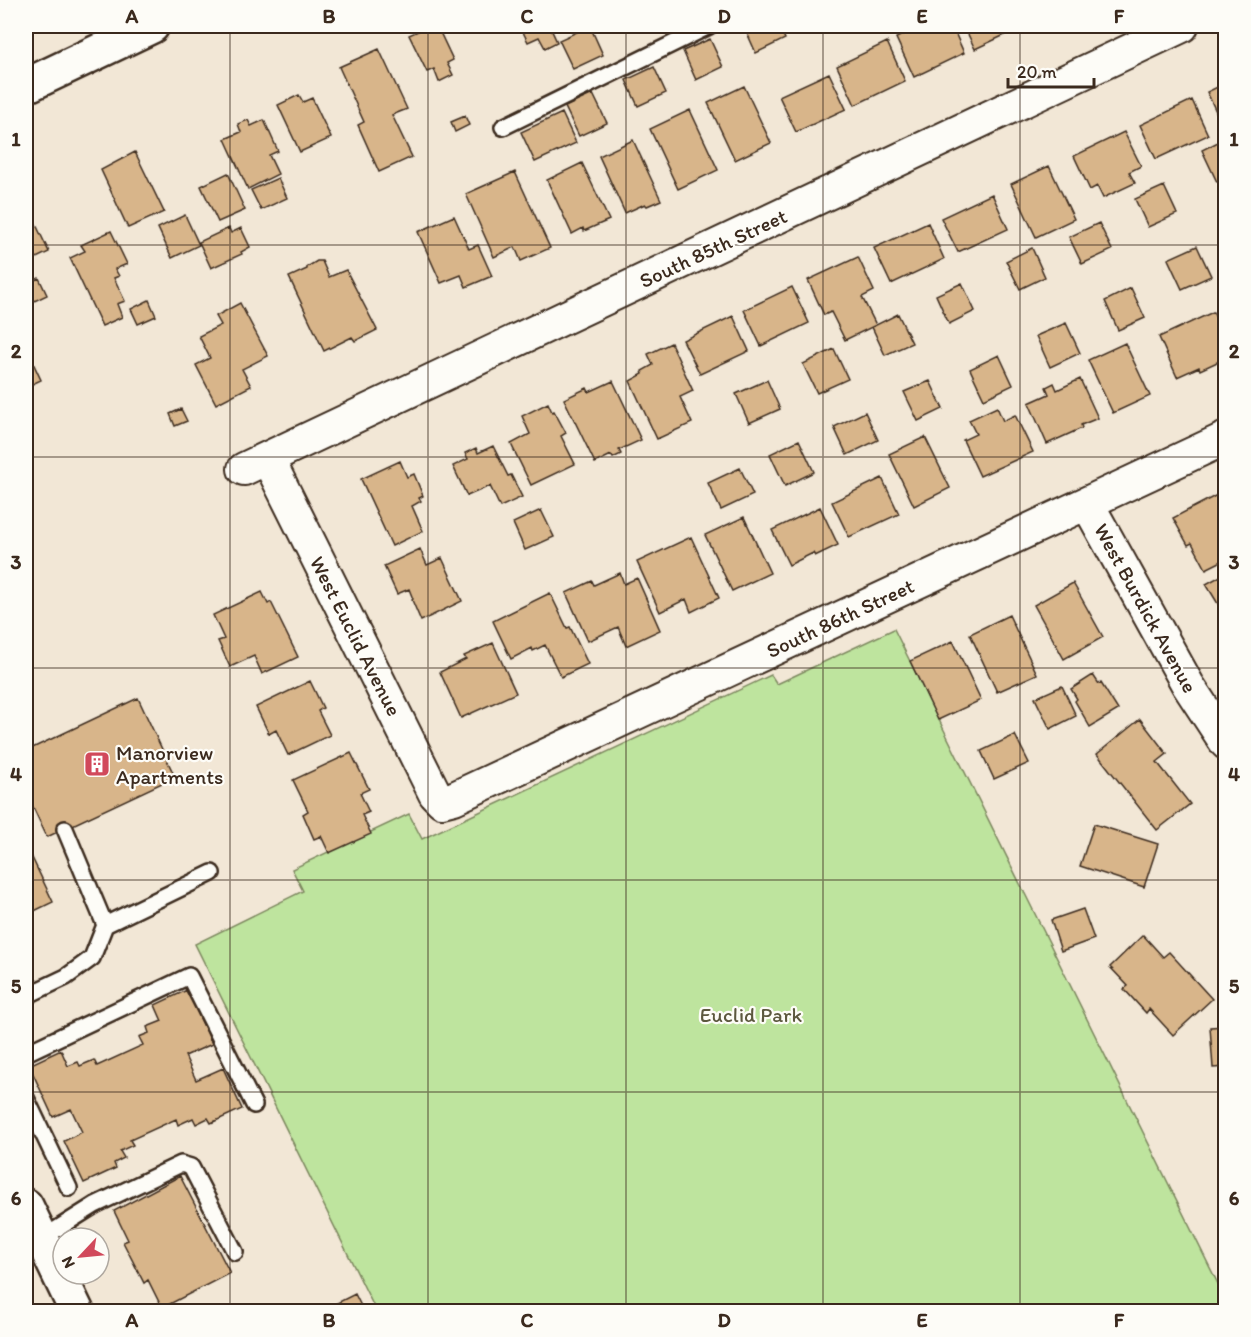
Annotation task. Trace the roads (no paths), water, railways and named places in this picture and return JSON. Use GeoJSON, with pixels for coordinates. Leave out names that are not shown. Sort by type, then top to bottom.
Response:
{"type":"FeatureCollection","features":[{"type":"Feature","properties":{"kind":"street"},"geometry":{"type":"LineString","coordinates":[[26,86],[152,26]]}},
{"type":"Feature","properties":{"kind":"street","name":"South 85th Street"},"geometry":{"type":"LineString","coordinates":[[256,464],[1182,26]]}},
{"type":"Feature","properties":{"kind":"street","name":"South 86th Street"},"geometry":{"type":"LineString","coordinates":[[454,798],[1226,438]]}},
{"type":"Feature","properties":{"kind":"street","name":"West Euclid Avenue"},"geometry":{"type":"LineString","coordinates":[[256,464],[435,794],[442,801],[454,798]]}},
{"type":"Feature","properties":{"kind":"street","name":"West Burdick Avenue"},"geometry":{"type":"LineString","coordinates":[[1087,503],[1188,685],[1226,743]]}},
{"type":"Feature","properties":{"kind":"street"},"geometry":{"type":"LineString","coordinates":[[26,1206],[77,1311]]}},
{"type":"Feature","properties":{"kind":"lane"},"geometry":{"type":"LineString","coordinates":[[503,127],[709,26]]}},
{"type":"Feature","properties":{"kind":"lane"},"geometry":{"type":"LineString","coordinates":[[64,829],[105,925]]}},
{"type":"Feature","properties":{"kind":"lane"},"geometry":{"type":"LineString","coordinates":[[26,996],[66,977],[92,958],[105,925],[212,873]]}},
{"type":"Feature","properties":{"kind":"lane"},"geometry":{"type":"LineString","coordinates":[[26,1053],[189,976],[254,1104]]}},
{"type":"Feature","properties":{"kind":"lane"},"geometry":{"type":"LineString","coordinates":[[27,1104],[69,1188]]}},
{"type":"Feature","properties":{"kind":"lane"},"geometry":{"type":"LineString","coordinates":[[41,1239],[96,1205],[181,1164],[191,1167],[235,1252]]}},
{"type":"Feature","properties":{"kind":"place","name":"Manorview Apartments"},"geometry":{"type":"Point","coordinates":[97,764]}},
{"type":"Feature","properties":{"kind":"park label","name":"Euclid Park"},"geometry":{"type":"Point","coordinates":[751,1014]}}]}
